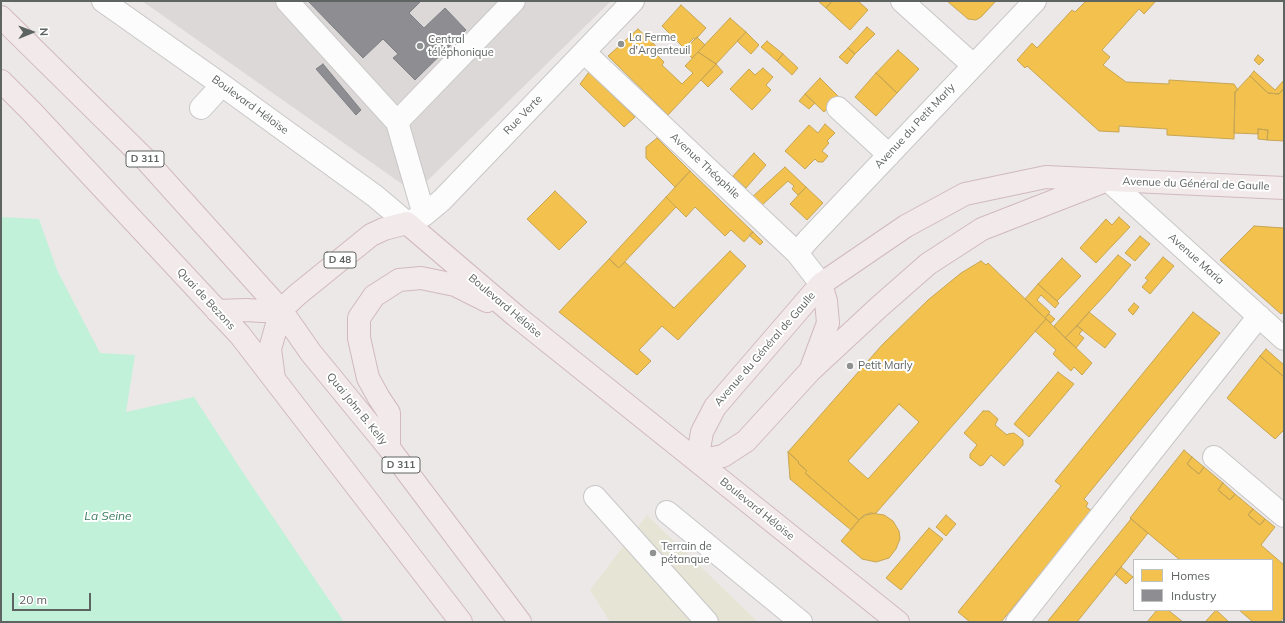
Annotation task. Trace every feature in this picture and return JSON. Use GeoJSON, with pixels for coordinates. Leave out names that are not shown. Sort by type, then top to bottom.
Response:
{"type":"FeatureCollection","features":[{"type":"Feature","properties":{"kind":"main road","name":"D 311"},"geometry":{"type":"LineString","coordinates":[[1,17],[145,159],[281,310]]}},
{"type":"Feature","properties":{"kind":"main road","name":"Quai de Bezons"},"geometry":{"type":"LineString","coordinates":[[1,81],[32,112],[240,335],[461,622]]}},
{"type":"Feature","properties":{"kind":"main road","name":"Avenue du Général de Gaulle"},"geometry":{"type":"LineString","coordinates":[[1108,180],[982,229],[928,264],[810,371],[746,441],[723,456],[697,461],[702,432],[715,407],[821,284],[906,226],[965,194],[1046,177],[1284,188]]}},
{"type":"Feature","properties":{"kind":"main road","name":"D 48"},"geometry":{"type":"LineString","coordinates":[[281,310],[297,295],[371,235],[384,229],[416,219]]}},
{"type":"Feature","properties":{"kind":"main road","name":"Boulevard Héloïse"},"geometry":{"type":"LineString","coordinates":[[416,219],[516,316],[898,622]]}},
{"type":"Feature","properties":{"kind":"main road"},"geometry":{"type":"LineString","coordinates":[[389,448],[389,413],[368,378],[359,338],[359,318],[374,296],[399,280],[421,278],[455,285],[516,316]]}},
{"type":"Feature","properties":{"kind":"main road"},"geometry":{"type":"LineString","coordinates":[[810,371],[828,323],[826,301],[821,284]]}},
{"type":"Feature","properties":{"kind":"main road"},"geometry":{"type":"LineString","coordinates":[[217,311],[246,310],[262,312],[281,310],[270,349],[274,379]]}},
{"type":"Feature","properties":{"kind":"main road","name":"Quai John B. Kelly"},"geometry":{"type":"LineString","coordinates":[[281,310],[311,353],[389,448],[520,622]]}},
{"type":"Feature","properties":{"kind":"street","name":"Boulevard Héloïse"},"geometry":{"type":"LineString","coordinates":[[103,1],[376,196],[416,219]]}},
{"type":"Feature","properties":{"kind":"street"},"geometry":{"type":"LineString","coordinates":[[287,1],[397,122],[416,219]]}},
{"type":"Feature","properties":{"kind":"street"},"geometry":{"type":"LineString","coordinates":[[397,122],[514,1]]}},
{"type":"Feature","properties":{"kind":"street","name":"Rue Verte"},"geometry":{"type":"LineString","coordinates":[[416,219],[447,194],[633,1]]}},
{"type":"Feature","properties":{"kind":"street"},"geometry":{"type":"LineString","coordinates":[[902,1],[973,65]]}},
{"type":"Feature","properties":{"kind":"street","name":"Avenue du Petit Marly"},"geometry":{"type":"LineString","coordinates":[[797,253],[1035,1]]}},
{"type":"Feature","properties":{"kind":"street","name":"Avenue Théophile"},"geometry":{"type":"LineString","coordinates":[[584,52],[797,253],[821,284]]}},
{"type":"Feature","properties":{"kind":"street"},"geometry":{"type":"LineString","coordinates":[[201,108],[222,85]]}},
{"type":"Feature","properties":{"kind":"street"},"geometry":{"type":"LineString","coordinates":[[838,108],[889,155]]}},
{"type":"Feature","properties":{"kind":"street","name":"Avenue Maria"},"geometry":{"type":"LineString","coordinates":[[1108,180],[1284,339]]}},
{"type":"Feature","properties":{"kind":"street"},"geometry":{"type":"LineString","coordinates":[[1017,622],[1259,316]]}},
{"type":"Feature","properties":{"kind":"street"},"geometry":{"type":"LineString","coordinates":[[1214,457],[1284,516]]}},
{"type":"Feature","properties":{"kind":"street"},"geometry":{"type":"LineString","coordinates":[[595,497],[707,622]]}},
{"type":"Feature","properties":{"kind":"street"},"geometry":{"type":"LineString","coordinates":[[667,512],[801,622]]}},
{"type":"Feature","properties":{"kind":"shaded area"},"geometry":{"type":"Polygon","coordinates":[[[142,1],[611,1],[426,182],[402,184],[142,1]]]}},
{"type":"Feature","properties":{"kind":"shaded area","name":"Terrain de pétanque"},"geometry":{"type":"Polygon","coordinates":[[[647,515],[758,622],[610,622],[590,590],[647,515]]]}},
{"type":"Feature","properties":{"kind":"water","name":"La Seine"},"geometry":{"type":"Polygon","coordinates":[[[1,217],[39,219],[57,270],[100,353],[135,355],[126,412],[194,397],[344,622],[1,622],[1,217]]]}},
{"type":"Feature","properties":{"kind":"building: Homes"},"geometry":{"type":"Polygon","coordinates":[[[818,1],[832,1],[826,8],[818,1]]]}},
{"type":"Feature","properties":{"kind":"building: Homes"},"geometry":{"type":"Polygon","coordinates":[[[832,1],[858,1],[868,10],[850,30],[826,8],[832,1]]]}},
{"type":"Feature","properties":{"kind":"building: Homes"},"geometry":{"type":"Polygon","coordinates":[[[947,1],[996,1],[981,17],[976,20],[968,19],[947,1]]]}},
{"type":"Feature","properties":{"kind":"building: Homes"},"geometry":{"type":"Polygon","coordinates":[[[1086,1],[1156,1],[1144,14],[1139,9],[1102,50],[1110,57],[1103,65],[1126,82],[1169,84],[1169,80],[1234,84],[1238,90],[1235,92],[1234,139],[1167,135],[1167,129],[1119,126],[1119,132],[1099,131],[1027,66],[1025,68],[1017,60],[1032,43],[1037,48],[1072,10],[1075,12],[1086,1]]]}},
{"type":"Feature","properties":{"kind":"building: Homes"},"geometry":{"type":"Polygon","coordinates":[[[681,5],[706,28],[696,39],[694,38],[684,48],[662,26],[681,5]]]}},
{"type":"Feature","properties":{"kind":"building: Homes"},"geometry":{"type":"Polygon","coordinates":[[[730,18],[746,32],[716,64],[698,52],[730,18]]]}},
{"type":"Feature","properties":{"kind":"building: Homes"},"geometry":{"type":"Polygon","coordinates":[[[867,27],[875,34],[855,54],[848,48],[867,27]]]}},
{"type":"Feature","properties":{"kind":"building: Homes"},"geometry":{"type":"Polygon","coordinates":[[[638,29],[653,43],[649,47],[664,62],[662,65],[682,84],[693,73],[685,66],[698,52],[716,64],[668,115],[608,56],[638,29]]]}},
{"type":"Feature","properties":{"kind":"building: Homes"},"geometry":{"type":"Polygon","coordinates":[[[746,32],[759,45],[751,54],[737,41],[746,32]]]}},
{"type":"Feature","properties":{"kind":"building: Homes"},"geometry":{"type":"Polygon","coordinates":[[[697,37],[705,45],[692,58],[684,50],[697,37]]]}},
{"type":"Feature","properties":{"kind":"building: Homes"},"geometry":{"type":"Polygon","coordinates":[[[767,41],[783,54],[777,61],[761,47],[767,41]]]}},
{"type":"Feature","properties":{"kind":"building: Homes"},"geometry":{"type":"Polygon","coordinates":[[[653,43],[660,51],[657,55],[649,47],[653,43]]]}},
{"type":"Feature","properties":{"kind":"building: Homes"},"geometry":{"type":"Polygon","coordinates":[[[848,48],[855,54],[847,64],[839,57],[848,48]]]}},
{"type":"Feature","properties":{"kind":"building: Homes"},"geometry":{"type":"Polygon","coordinates":[[[898,50],[919,69],[897,93],[876,73],[898,50]]]}},
{"type":"Feature","properties":{"kind":"building: Homes"},"geometry":{"type":"Polygon","coordinates":[[[783,54],[798,68],[792,75],[777,61],[783,54]]]}},
{"type":"Feature","properties":{"kind":"building: Homes"},"geometry":{"type":"Polygon","coordinates":[[[1258,55],[1264,60],[1259,65],[1254,60],[1258,55]]]}},
{"type":"Feature","properties":{"kind":"building: Homes"},"geometry":{"type":"Polygon","coordinates":[[[716,64],[723,72],[708,87],[701,80],[716,64]]]}},
{"type":"Feature","properties":{"kind":"building: Homes"},"geometry":{"type":"Polygon","coordinates":[[[763,68],[773,77],[766,85],[771,90],[752,110],[730,89],[749,69],[755,75],[763,68]]]}},
{"type":"Feature","properties":{"kind":"building: Homes"},"geometry":{"type":"Polygon","coordinates":[[[1254,71],[1275,90],[1284,80],[1284,88],[1279,94],[1268,93],[1250,76],[1254,71]]]}},
{"type":"Feature","properties":{"kind":"building: Homes"},"geometry":{"type":"Polygon","coordinates":[[[589,72],[635,117],[624,127],[580,84],[589,72]]]}},
{"type":"Feature","properties":{"kind":"building: Homes"},"geometry":{"type":"Polygon","coordinates":[[[876,73],[897,93],[876,116],[855,97],[876,73]]]}},
{"type":"Feature","properties":{"kind":"building: Homes"},"geometry":{"type":"Polygon","coordinates":[[[1250,76],[1268,93],[1279,94],[1284,88],[1284,141],[1267,140],[1268,130],[1258,129],[1258,134],[1234,133],[1235,92],[1250,76]]]}},
{"type":"Feature","properties":{"kind":"building: Homes"},"geometry":{"type":"Polygon","coordinates":[[[820,78],[839,97],[824,112],[805,94],[820,78]]]}},
{"type":"Feature","properties":{"kind":"building: Homes"},"geometry":{"type":"Polygon","coordinates":[[[805,94],[815,103],[809,109],[799,101],[805,94]]]}},
{"type":"Feature","properties":{"kind":"building: Homes"},"geometry":{"type":"Polygon","coordinates":[[[825,124],[835,133],[827,141],[829,143],[822,151],[828,156],[823,162],[818,162],[815,159],[805,169],[785,151],[809,125],[818,133],[825,124]]]}},
{"type":"Feature","properties":{"kind":"building: Homes"},"geometry":{"type":"Polygon","coordinates":[[[1258,129],[1268,130],[1267,140],[1258,139],[1258,129]]]}},
{"type":"Feature","properties":{"kind":"building: Homes"},"geometry":{"type":"Polygon","coordinates":[[[657,138],[690,171],[675,187],[646,158],[646,147],[657,138]]]}},
{"type":"Feature","properties":{"kind":"building: Homes"},"geometry":{"type":"Polygon","coordinates":[[[754,153],[766,165],[746,188],[733,176],[754,153]]]}},
{"type":"Feature","properties":{"kind":"building: Homes"},"geometry":{"type":"Polygon","coordinates":[[[785,167],[806,187],[798,195],[792,189],[794,186],[788,181],[761,206],[751,198],[785,167]]]}},
{"type":"Feature","properties":{"kind":"building: Homes"},"geometry":{"type":"Polygon","coordinates":[[[690,171],[753,232],[744,242],[731,230],[725,236],[695,207],[686,217],[666,197],[690,171]]]}},
{"type":"Feature","properties":{"kind":"building: Homes"},"geometry":{"type":"Polygon","coordinates":[[[806,187],[823,203],[807,220],[790,204],[806,187]]]}},
{"type":"Feature","properties":{"kind":"building: Homes"},"geometry":{"type":"Polygon","coordinates":[[[555,191],[587,222],[559,250],[527,219],[555,191]]]}},
{"type":"Feature","properties":{"kind":"building: Homes"},"geometry":{"type":"Polygon","coordinates":[[[666,197],[676,207],[619,268],[609,259],[666,197]]]}},
{"type":"Feature","properties":{"kind":"building: Homes"},"geometry":{"type":"Polygon","coordinates":[[[1119,217],[1130,227],[1096,263],[1080,248],[1106,219],[1112,225],[1119,217]]]}},
{"type":"Feature","properties":{"kind":"building: Homes"},"geometry":{"type":"Polygon","coordinates":[[[1254,226],[1284,228],[1284,312],[1281,314],[1220,260],[1254,226]]]}},
{"type":"Feature","properties":{"kind":"building: Homes"},"geometry":{"type":"Polygon","coordinates":[[[753,232],[763,242],[760,245],[749,235],[753,232]]]}},
{"type":"Feature","properties":{"kind":"building: Homes"},"geometry":{"type":"Polygon","coordinates":[[[1140,236],[1150,244],[1135,261],[1125,253],[1140,236]]]}},
{"type":"Feature","properties":{"kind":"building: Homes"},"geometry":{"type":"Polygon","coordinates":[[[730,251],[746,266],[678,340],[662,326],[639,350],[651,361],[637,375],[559,312],[609,259],[619,268],[625,262],[674,308],[730,251]]]}},
{"type":"Feature","properties":{"kind":"building: Homes"},"geometry":{"type":"Polygon","coordinates":[[[1118,255],[1131,265],[1065,338],[1054,326],[1118,255]]]}},
{"type":"Feature","properties":{"kind":"building: Homes"},"geometry":{"type":"Polygon","coordinates":[[[1163,257],[1174,266],[1150,294],[1142,287],[1148,280],[1145,278],[1163,257]]]}},
{"type":"Feature","properties":{"kind":"building: Homes"},"geometry":{"type":"Polygon","coordinates":[[[1062,258],[1081,276],[1057,301],[1038,284],[1062,258]]]}},
{"type":"Feature","properties":{"kind":"building: Homes"},"geometry":{"type":"Polygon","coordinates":[[[981,261],[986,265],[988,263],[1046,319],[876,513],[866,515],[859,520],[805,473],[807,471],[788,452],[882,345],[928,300],[961,273],[981,261]],[[899,404],[848,461],[868,479],[919,422],[899,404]]]}},
{"type":"Feature","properties":{"kind":"building: Homes"},"geometry":{"type":"Polygon","coordinates":[[[1038,284],[1059,303],[1055,308],[1041,295],[1037,300],[1050,312],[1045,318],[1025,299],[1038,284]]]}},
{"type":"Feature","properties":{"kind":"building: Homes"},"geometry":{"type":"Polygon","coordinates":[[[1134,303],[1139,307],[1133,315],[1128,310],[1134,303]]]}},
{"type":"Feature","properties":{"kind":"building: Homes"},"geometry":{"type":"Polygon","coordinates":[[[1089,312],[1116,334],[1105,348],[1077,326],[1089,312]]]}},
{"type":"Feature","properties":{"kind":"building: Homes"},"geometry":{"type":"Polygon","coordinates":[[[1193,312],[1220,333],[1084,499],[1088,503],[1086,507],[1092,511],[1001,622],[970,622],[958,612],[1061,486],[1055,481],[1193,312]]]}},
{"type":"Feature","properties":{"kind":"building: Homes"},"geometry":{"type":"Polygon","coordinates":[[[1049,314],[1055,319],[1051,323],[1045,318],[1049,314]]]}},
{"type":"Feature","properties":{"kind":"building: Homes"},"geometry":{"type":"Polygon","coordinates":[[[1046,319],[1092,363],[1082,375],[1074,367],[1071,371],[1053,354],[1056,350],[1035,331],[1046,319]]]}},
{"type":"Feature","properties":{"kind":"building: Homes"},"geometry":{"type":"Polygon","coordinates":[[[1077,326],[1083,330],[1079,334],[1084,338],[1076,348],[1065,338],[1077,326]]]}},
{"type":"Feature","properties":{"kind":"building: Homes"},"geometry":{"type":"Polygon","coordinates":[[[1266,349],[1284,365],[1284,377],[1260,356],[1266,349]]]}},
{"type":"Feature","properties":{"kind":"building: Homes"},"geometry":{"type":"Polygon","coordinates":[[[1260,356],[1284,377],[1284,430],[1275,439],[1227,398],[1260,356]]]}},
{"type":"Feature","properties":{"kind":"building: Homes"},"geometry":{"type":"Polygon","coordinates":[[[1058,372],[1074,384],[1029,437],[1014,424],[1058,372]]]}},
{"type":"Feature","properties":{"kind":"building: Homes"},"geometry":{"type":"Polygon","coordinates":[[[983,411],[989,411],[998,419],[995,425],[1007,435],[1014,433],[1023,440],[1023,445],[1004,466],[991,455],[983,465],[980,466],[970,458],[970,454],[977,445],[964,433],[983,411]]]}},
{"type":"Feature","properties":{"kind":"building: Homes"},"geometry":{"type":"Polygon","coordinates":[[[1184,450],[1192,457],[1187,464],[1199,474],[1204,467],[1223,483],[1218,490],[1230,500],[1235,494],[1253,509],[1248,515],[1260,525],[1265,519],[1275,527],[1261,545],[1284,565],[1284,617],[1280,622],[1253,622],[1240,611],[1273,611],[1273,559],[1179,559],[1130,518],[1184,450]]]}},
{"type":"Feature","properties":{"kind":"building: Homes"},"geometry":{"type":"Polygon","coordinates":[[[788,452],[807,471],[805,473],[859,520],[851,530],[790,479],[788,452]]]}},
{"type":"Feature","properties":{"kind":"building: Homes"},"geometry":{"type":"Polygon","coordinates":[[[1192,457],[1204,467],[1199,474],[1187,464],[1192,457]]]}},
{"type":"Feature","properties":{"kind":"building: Homes"},"geometry":{"type":"Polygon","coordinates":[[[1223,483],[1235,494],[1230,500],[1218,490],[1223,483]]]}},
{"type":"Feature","properties":{"kind":"building: Homes"},"geometry":{"type":"Polygon","coordinates":[[[1253,509],[1265,519],[1260,525],[1248,515],[1253,509]]]}},
{"type":"Feature","properties":{"kind":"building: Homes"},"geometry":{"type":"Polygon","coordinates":[[[871,513],[884,515],[893,521],[899,531],[900,539],[896,549],[889,558],[876,562],[862,559],[841,541],[864,515],[871,513]]]}},
{"type":"Feature","properties":{"kind":"building: Homes"},"geometry":{"type":"Polygon","coordinates":[[[946,515],[956,524],[946,536],[936,527],[946,515]]]}},
{"type":"Feature","properties":{"kind":"building: Homes"},"geometry":{"type":"Polygon","coordinates":[[[1131,519],[1148,533],[1077,622],[1047,622],[1131,519]]]}},
{"type":"Feature","properties":{"kind":"building: Homes"},"geometry":{"type":"Polygon","coordinates":[[[929,528],[943,539],[901,590],[886,578],[929,528]]]}},
{"type":"Feature","properties":{"kind":"building: Homes"},"geometry":{"type":"Polygon","coordinates":[[[1121,567],[1133,577],[1126,584],[1115,574],[1121,567]]]}},
{"type":"Feature","properties":{"kind":"building: Homes"},"geometry":{"type":"Polygon","coordinates":[[[1156,611],[1169,611],[1183,622],[1147,622],[1156,611]]]}},
{"type":"Feature","properties":{"kind":"building: Homes"},"geometry":{"type":"Polygon","coordinates":[[[1215,611],[1217,611],[1229,622],[1205,622],[1215,611]]]}},
{"type":"Feature","properties":{"kind":"building: Industry","name":"Central téléphonique"},"geometry":{"type":"Polygon","coordinates":[[[308,1],[421,1],[409,13],[424,28],[445,8],[466,30],[415,80],[393,58],[398,54],[383,39],[363,58],[308,1]]]}},
{"type":"Feature","properties":{"kind":"building: Industry"},"geometry":{"type":"Polygon","coordinates":[[[323,64],[361,110],[356,115],[316,69],[323,64]]]}},
{"type":"Feature","properties":{"kind":"place","name":"La Ferme d'Argenteuil"},"geometry":{"type":"Point","coordinates":[621,44]}},
{"type":"Feature","properties":{"kind":"place","name":"Central téléphonique"},"geometry":{"type":"Point","coordinates":[420,46]}},
{"type":"Feature","properties":{"kind":"place","name":"Petit Marly"},"geometry":{"type":"Point","coordinates":[850,366]}},
{"type":"Feature","properties":{"kind":"place","name":"Terrain de pétanque"},"geometry":{"type":"Point","coordinates":[653,553]}}]}
